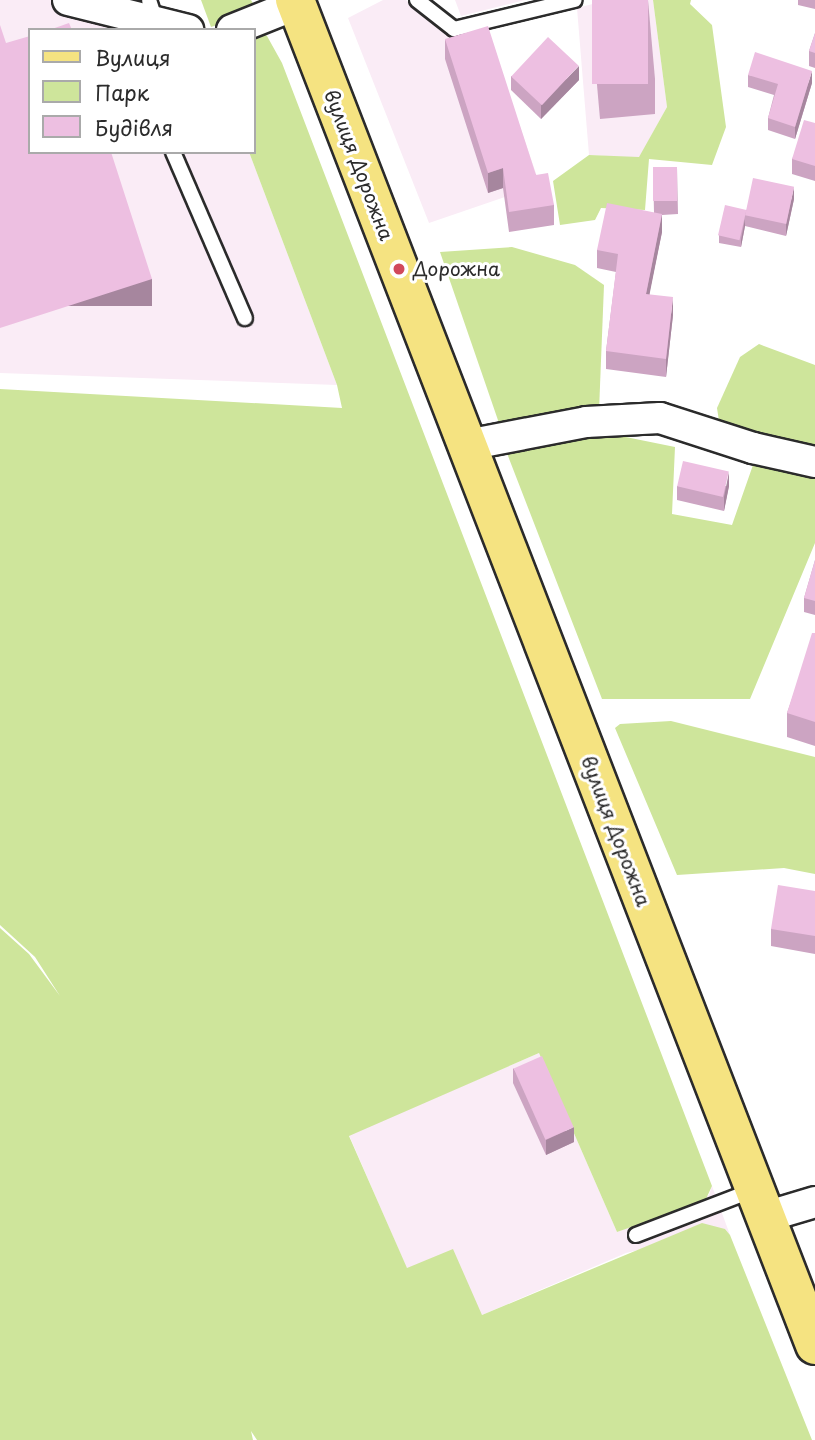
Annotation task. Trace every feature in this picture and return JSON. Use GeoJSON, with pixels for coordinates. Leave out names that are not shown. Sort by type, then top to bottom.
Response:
{"type":"FeatureCollection","features":[{"type":"Feature","properties":{"kind":"main road","name":"вулиця Дорожна"},"geometry":{"type":"LineString","coordinates":[[300,1],[467,445],[815,1345]]}},
{"type":"Feature","properties":{"kind":"street"},"geometry":{"type":"LineString","coordinates":[[68,0],[142,16],[181,28]]}},
{"type":"Feature","properties":{"kind":"street"},"geometry":{"type":"LineString","coordinates":[[237,28],[300,1]]}},
{"type":"Feature","properties":{"kind":"street"},"geometry":{"type":"LineString","coordinates":[[467,445],[586,422],[660,418],[753,448],[815,462]]}},
{"type":"Feature","properties":{"kind":"street"},"geometry":{"type":"LineString","coordinates":[[760,1203],[815,1202]]}},
{"type":"Feature","properties":{"kind":"lane"},"geometry":{"type":"LineString","coordinates":[[417,0],[454,29],[575,0]]}},
{"type":"Feature","properties":{"kind":"lane"},"geometry":{"type":"LineString","coordinates":[[174,154],[245,318]]}},
{"type":"Feature","properties":{"kind":"lane"},"geometry":{"type":"LineString","coordinates":[[636,1235],[760,1203]]}},
{"type":"Feature","properties":{"kind":"shaded area"},"geometry":{"type":"Polygon","coordinates":[[[0,0],[109,0],[120,28],[28,28],[28,154],[250,154],[337,385],[0,373],[0,0]]]}},
{"type":"Feature","properties":{"kind":"shaded area"},"geometry":{"type":"Polygon","coordinates":[[[383,0],[406,0],[450,38],[487,30],[540,185],[429,223],[348,18],[383,0]]]}},
{"type":"Feature","properties":{"kind":"shaded area"},"geometry":{"type":"Polygon","coordinates":[[[455,0],[525,0],[461,16],[455,0]]]}},
{"type":"Feature","properties":{"kind":"shaded area"},"geometry":{"type":"Polygon","coordinates":[[[608,0],[653,0],[667,107],[639,158],[589,155],[577,8],[608,0]]]}},
{"type":"Feature","properties":{"kind":"shaded area"},"geometry":{"type":"Polygon","coordinates":[[[539,1053],[617,1232],[709,1195],[712,1186],[730,1235],[725,1229],[626,1253],[482,1315],[407,1269],[349,1135],[539,1053]]]}},
{"type":"Feature","properties":{"kind":"green space"},"geometry":{"type":"Polygon","coordinates":[[[201,0],[251,0],[254,5],[248,15],[211,27],[201,0]]]}},
{"type":"Feature","properties":{"kind":"green space"},"geometry":{"type":"Polygon","coordinates":[[[653,0],[691,0],[690,4],[712,25],[726,127],[712,165],[649,159],[645,210],[601,208],[595,220],[560,225],[553,181],[589,155],[639,157],[667,107],[653,0]]]}},
{"type":"Feature","properties":{"kind":"green space"},"geometry":{"type":"Polygon","coordinates":[[[256,32],[267,36],[282,63],[712,1186],[705,1201],[617,1232],[539,1053],[349,1136],[407,1268],[453,1249],[482,1315],[702,1223],[725,1229],[730,1235],[812,1440],[257,1440],[251,1431],[253,1440],[0,1440],[0,928],[29,954],[60,996],[35,957],[0,925],[0,389],[342,408],[337,385],[250,154],[256,154],[256,32]]]}},
{"type":"Feature","properties":{"kind":"green space"},"geometry":{"type":"Polygon","coordinates":[[[512,247],[575,265],[604,285],[599,411],[500,426],[440,252],[512,247]]]}},
{"type":"Feature","properties":{"kind":"green space"},"geometry":{"type":"Polygon","coordinates":[[[759,344],[815,365],[815,453],[725,428],[719,421],[717,408],[740,357],[759,344]]]}},
{"type":"Feature","properties":{"kind":"green space"},"geometry":{"type":"Polygon","coordinates":[[[606,433],[675,447],[672,514],[732,525],[753,465],[815,474],[815,543],[750,699],[602,699],[503,443],[606,433]]]}},
{"type":"Feature","properties":{"kind":"green space"},"geometry":{"type":"Polygon","coordinates":[[[671,721],[815,757],[815,874],[784,868],[677,875],[615,728],[620,724],[671,721]]]}},
{"type":"Feature","properties":{"kind":"building"},"geometry":{"type":"Polygon","coordinates":[[[592,0],[648,0],[648,84],[592,84],[592,0]]]}},
{"type":"Feature","properties":{"kind":"building"},"geometry":{"type":"Polygon","coordinates":[[[69,23],[71,28],[55,28],[69,23]]]}},
{"type":"Feature","properties":{"kind":"building"},"geometry":{"type":"Polygon","coordinates":[[[0,25],[6,43],[28,37],[28,154],[112,154],[152,279],[0,328],[0,25]]]}},
{"type":"Feature","properties":{"kind":"building"},"geometry":{"type":"Polygon","coordinates":[[[488,26],[536,175],[548,173],[554,205],[509,212],[503,168],[488,173],[445,39],[488,26]]]}},
{"type":"Feature","properties":{"kind":"building"},"geometry":{"type":"Polygon","coordinates":[[[815,33],[815,53],[809,51],[815,33]]]}},
{"type":"Feature","properties":{"kind":"building"},"geometry":{"type":"Polygon","coordinates":[[[548,37],[579,66],[542,105],[511,76],[548,37]]]}},
{"type":"Feature","properties":{"kind":"building"},"geometry":{"type":"Polygon","coordinates":[[[755,52],[812,71],[795,127],[768,118],[778,84],[748,75],[755,52]]]}},
{"type":"Feature","properties":{"kind":"building"},"geometry":{"type":"Polygon","coordinates":[[[804,120],[815,123],[815,166],[792,159],[804,120]]]}},
{"type":"Feature","properties":{"kind":"building"},"geometry":{"type":"Polygon","coordinates":[[[653,167],[677,167],[677,201],[653,201],[653,167]]]}},
{"type":"Feature","properties":{"kind":"building"},"geometry":{"type":"Polygon","coordinates":[[[753,178],[794,187],[786,224],[745,215],[753,178]]]}},
{"type":"Feature","properties":{"kind":"building"},"geometry":{"type":"Polygon","coordinates":[[[607,203],[662,214],[646,294],[673,297],[666,359],[606,351],[618,254],[597,250],[607,203]]]}},
{"type":"Feature","properties":{"kind":"building"},"geometry":{"type":"Polygon","coordinates":[[[725,205],[746,210],[739,240],[718,235],[725,205]]]}},
{"type":"Feature","properties":{"kind":"building"},"geometry":{"type":"Polygon","coordinates":[[[683,461],[729,472],[723,497],[677,486],[683,461]]]}},
{"type":"Feature","properties":{"kind":"building"},"geometry":{"type":"Polygon","coordinates":[[[815,560],[815,601],[804,598],[815,560]]]}},
{"type":"Feature","properties":{"kind":"building"},"geometry":{"type":"Polygon","coordinates":[[[812,633],[815,633],[815,722],[787,713],[812,633]]]}},
{"type":"Feature","properties":{"kind":"building"},"geometry":{"type":"Polygon","coordinates":[[[778,885],[815,891],[815,936],[771,929],[778,885]]]}},
{"type":"Feature","properties":{"kind":"building"},"geometry":{"type":"Polygon","coordinates":[[[542,1056],[574,1127],[545,1140],[514,1069],[542,1056]]]}},
{"type":"Feature","properties":{"kind":"place","name":"Дорожна"},"geometry":{"type":"Point","coordinates":[399,269]}}]}
